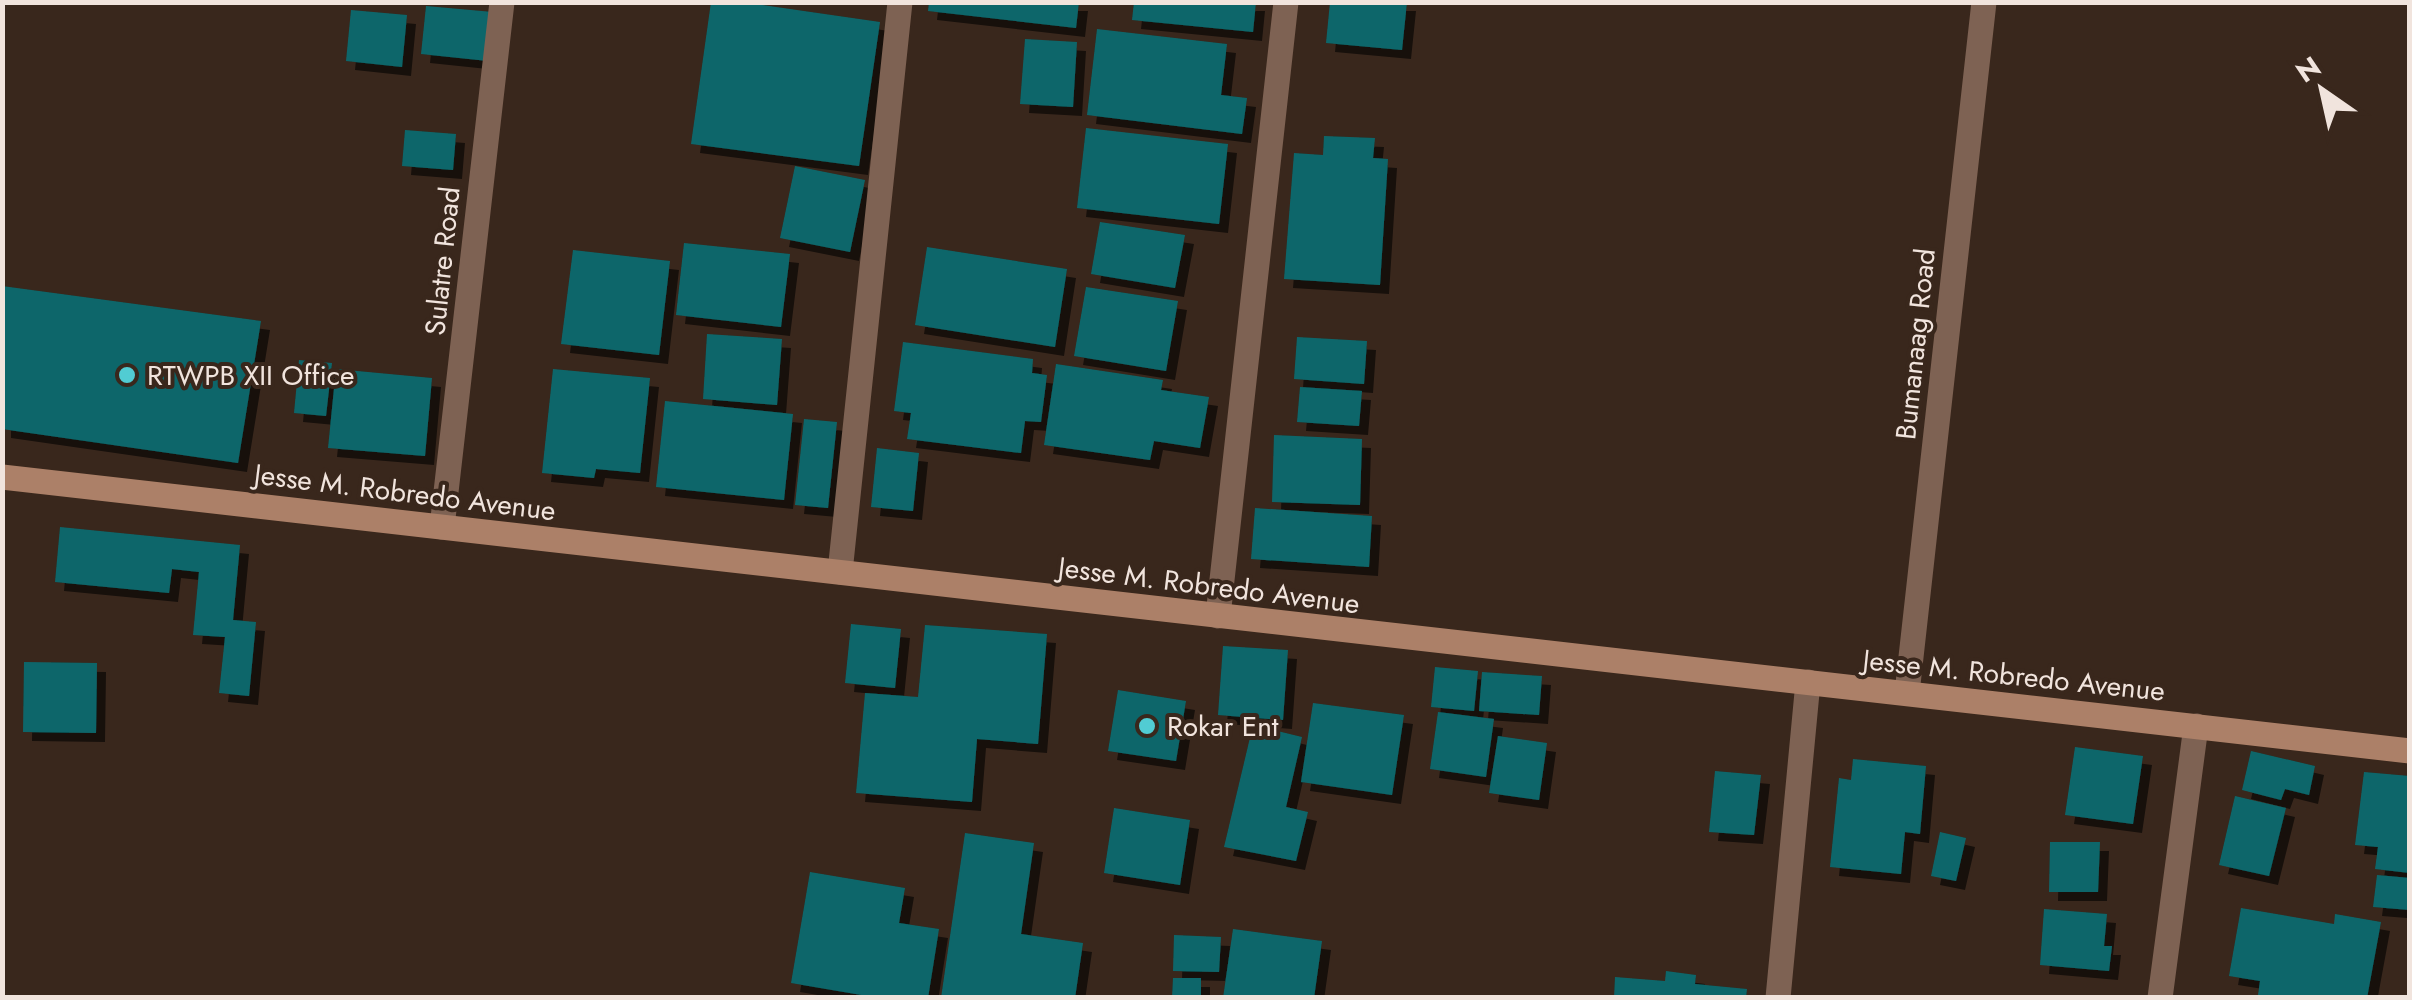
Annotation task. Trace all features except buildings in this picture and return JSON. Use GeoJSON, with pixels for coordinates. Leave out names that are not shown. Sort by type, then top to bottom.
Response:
{"type":"FeatureCollection","features":[{"type":"Feature","properties":{"kind":"main road","name":"Jesse M. Robredo Avenue"},"geometry":{"type":"LineString","coordinates":[[2,476],[2410,751]]}},
{"type":"Feature","properties":{"kind":"street","name":"Sulatre Road"},"geometry":{"type":"LineString","coordinates":[[442,527],[502,2]]}},
{"type":"Feature","properties":{"kind":"street"},"geometry":{"type":"LineString","coordinates":[[840,572],[900,2]]}},
{"type":"Feature","properties":{"kind":"street"},"geometry":{"type":"LineString","coordinates":[[1218,616],[1286,2]]}},
{"type":"Feature","properties":{"kind":"street","name":"Bumanaag Road"},"geometry":{"type":"LineString","coordinates":[[1906,693],[1984,2]]}},
{"type":"Feature","properties":{"kind":"street"},"geometry":{"type":"LineString","coordinates":[[1778,998],[1808,682]]}},
{"type":"Feature","properties":{"kind":"street"},"geometry":{"type":"LineString","coordinates":[[2160,998],[2196,726]]}},
{"type":"Feature","properties":{"kind":"place","name":"RTWPB XII Office"},"geometry":{"type":"Point","coordinates":[127,375]}},
{"type":"Feature","properties":{"kind":"place","name":"Rokar Ent"},"geometry":{"type":"Point","coordinates":[1147,726]}}]}
